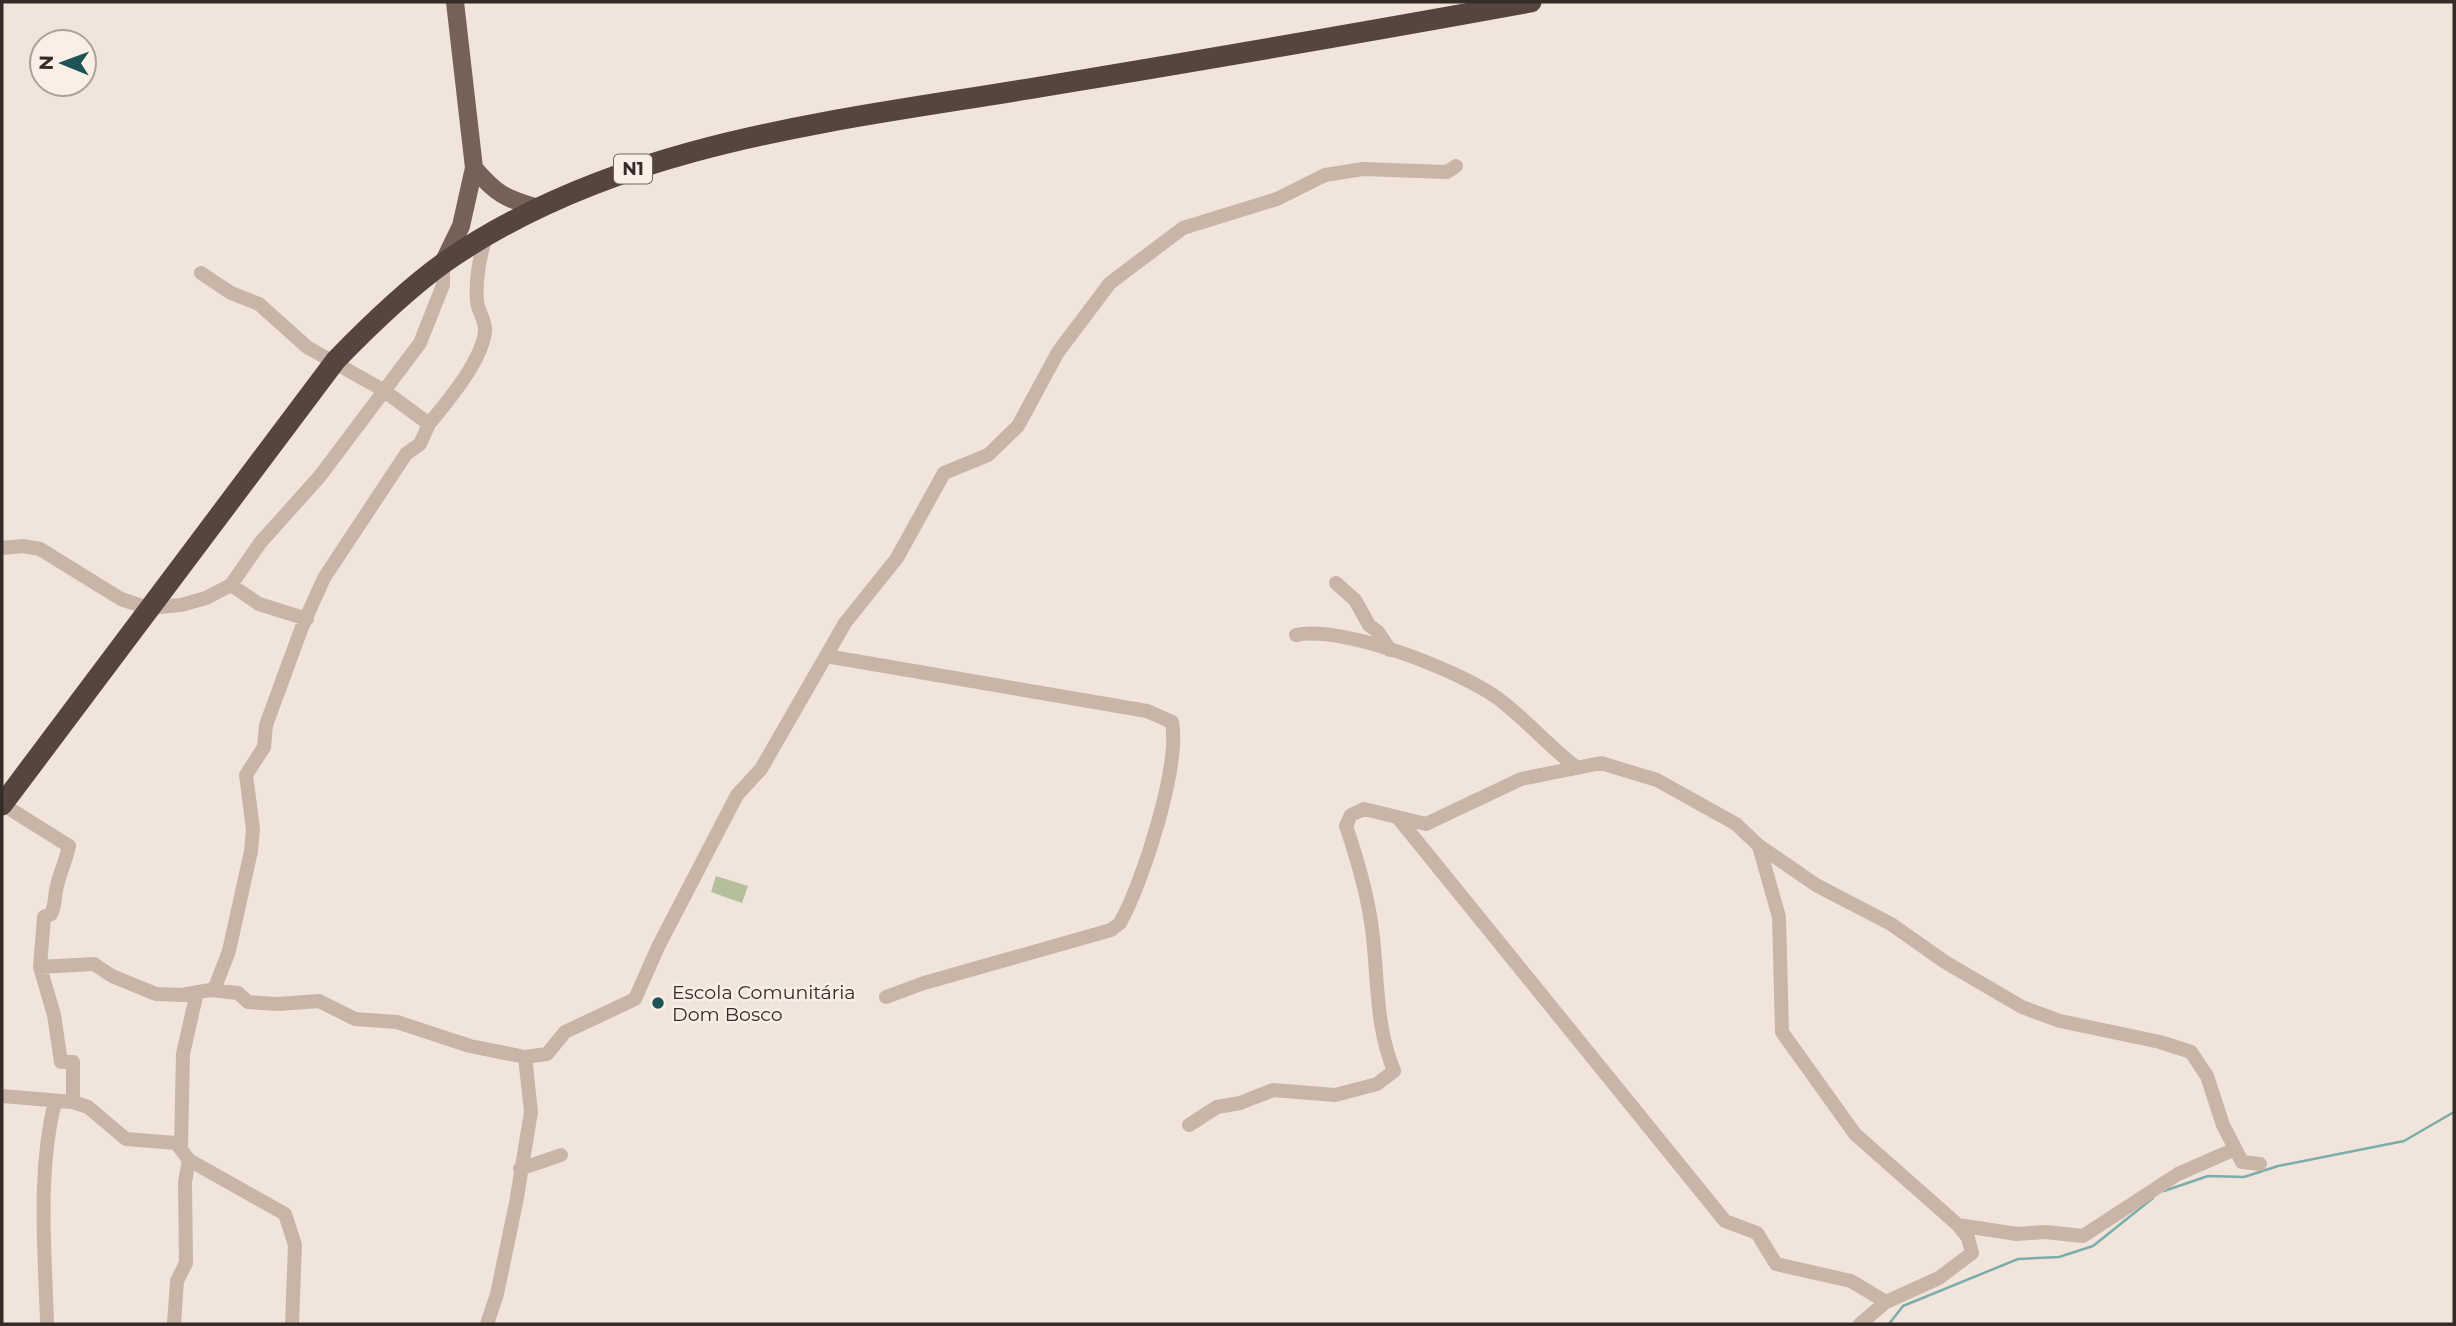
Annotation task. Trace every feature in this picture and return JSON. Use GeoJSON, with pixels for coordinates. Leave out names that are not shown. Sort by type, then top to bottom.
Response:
{"type":"FeatureCollection","features":[{"type":"Feature","properties":{"kind":"highway","name":"N1"},"geometry":{"type":"LineString","coordinates":[[2,804],[336,360],[377,318],[443,263],[538,208],[614,175],[704,147],[837,121],[1531,2]]}},
{"type":"Feature","properties":{"kind":"main road"},"geometry":{"type":"LineString","coordinates":[[443,263],[461,226],[474,168],[455,2]]}},
{"type":"Feature","properties":{"kind":"main road"},"geometry":{"type":"LineString","coordinates":[[474,168],[491,188],[506,199],[538,208]]}},
{"type":"Feature","properties":{"kind":"street"},"geometry":{"type":"LineString","coordinates":[[40,967],[93,964],[112,976],[156,994],[214,990],[238,993],[248,1002],[278,1004],[319,1001],[355,1018],[397,1023],[470,1046],[525,1057],[547,1054],[565,1032],[635,999],[708,848],[737,795],[761,769],[845,623],[897,558],[944,473],[988,455],[1018,426],[1058,352],[1110,283],[1182,229],[1277,198],[1325,174],[1363,169],[1447,172],[1456,166]]}},
{"type":"Feature","properties":{"kind":"street"},"geometry":{"type":"LineString","coordinates":[[214,990],[229,951],[251,851],[253,830],[247,775],[264,747],[266,725],[307,619],[332,564],[406,454],[420,444],[429,424],[477,358],[485,334],[485,323],[477,302],[481,249],[486,237]]}},
{"type":"Feature","properties":{"kind":"street"},"geometry":{"type":"LineString","coordinates":[[2,548],[23,546],[40,549],[121,598],[148,608],[181,605],[206,598],[231,585],[260,543],[320,476],[420,343],[443,285],[443,263]]}},
{"type":"Feature","properties":{"kind":"street"},"geometry":{"type":"LineString","coordinates":[[201,273],[231,293],[259,304],[307,347],[336,360],[429,424]]}},
{"type":"Feature","properties":{"kind":"street"},"geometry":{"type":"LineString","coordinates":[[1336,583],[1355,600],[1369,625],[1390,650]]}},
{"type":"Feature","properties":{"kind":"street"},"geometry":{"type":"LineString","coordinates":[[231,585],[259,604],[307,619]]}},
{"type":"Feature","properties":{"kind":"street"},"geometry":{"type":"LineString","coordinates":[[1296,635],[1321,633],[1390,650],[1478,686],[1504,703],[1547,745],[1577,768]]}},
{"type":"Feature","properties":{"kind":"street"},"geometry":{"type":"LineString","coordinates":[[826,656],[1147,711],[1172,722],[1174,732],[1175,741],[1147,857],[1120,923],[1111,930],[924,983],[886,997]]}},
{"type":"Feature","properties":{"kind":"street"},"geometry":{"type":"LineString","coordinates":[[1189,1125],[1217,1107],[1240,1103],[1273,1090],[1335,1095],[1377,1084],[1394,1071],[1377,1014],[1373,936],[1356,855],[1346,825],[1351,815],[1364,809],[1426,824],[1521,779],[1601,763],[1657,780],[1736,824],[1758,845],[1816,885],[1891,924],[1944,962],[2022,1007],[2060,1021],[2160,1042],[2191,1052],[2207,1076],[2223,1125],[2242,1162],[2260,1164]]}},
{"type":"Feature","properties":{"kind":"street"},"geometry":{"type":"LineString","coordinates":[[2,804],[69,846],[65,868],[57,884],[55,905],[51,915],[44,918],[40,967],[54,1015],[61,1062],[73,1062],[72,1102]]}},
{"type":"Feature","properties":{"kind":"street"},"geometry":{"type":"LineString","coordinates":[[1399,819],[1725,1221],[1756,1233],[1776,1264],[1851,1281],[1886,1302]]}},
{"type":"Feature","properties":{"kind":"street"},"geometry":{"type":"LineString","coordinates":[[1758,845],[1779,917],[1782,1032],[1855,1133],[1958,1226],[1968,1238],[1972,1253],[1939,1278],[1886,1302],[1860,1324]]}},
{"type":"Feature","properties":{"kind":"street"},"geometry":{"type":"LineString","coordinates":[[174,1324],[177,1281],[186,1263],[183,1054],[197,992]]}},
{"type":"Feature","properties":{"kind":"street"},"geometry":{"type":"LineString","coordinates":[[487,1324],[509,1239],[531,1112],[525,1057]]}},
{"type":"Feature","properties":{"kind":"street"},"geometry":{"type":"LineString","coordinates":[[2,1096],[72,1102],[88,1107],[126,1139],[176,1143],[185,1154],[285,1213],[296,1245],[292,1324]]}},
{"type":"Feature","properties":{"kind":"street"},"geometry":{"type":"LineString","coordinates":[[47,1324],[43,1190],[47,1144],[55,1101]]}},
{"type":"Feature","properties":{"kind":"street"},"geometry":{"type":"LineString","coordinates":[[1958,1226],[2017,1234],[2045,1232],[2083,1236],[2178,1174],[2235,1149]]}},
{"type":"Feature","properties":{"kind":"street"},"geometry":{"type":"LineString","coordinates":[[520,1170],[561,1155]]}},
{"type":"Feature","properties":{"kind":"green space"},"geometry":{"type":"Polygon","coordinates":[[[716,876],[748,886],[742,903],[711,892],[716,876]]]}},
{"type":"Feature","properties":{"kind":"waterway"},"geometry":{"type":"LineString","coordinates":[[2164,1191],[2208,1176],[2244,1177],[2278,1166],[2404,1141],[2454,1112]]}},
{"type":"Feature","properties":{"kind":"waterway"},"geometry":{"type":"LineString","coordinates":[[1889,1324],[1903,1306],[2018,1259],[2059,1257],[2093,1246],[2153,1198]]}},
{"type":"Feature","properties":{"kind":"place","name":"Escola Comunitária Dom Bosco"},"geometry":{"type":"Point","coordinates":[658,1003]}}]}
